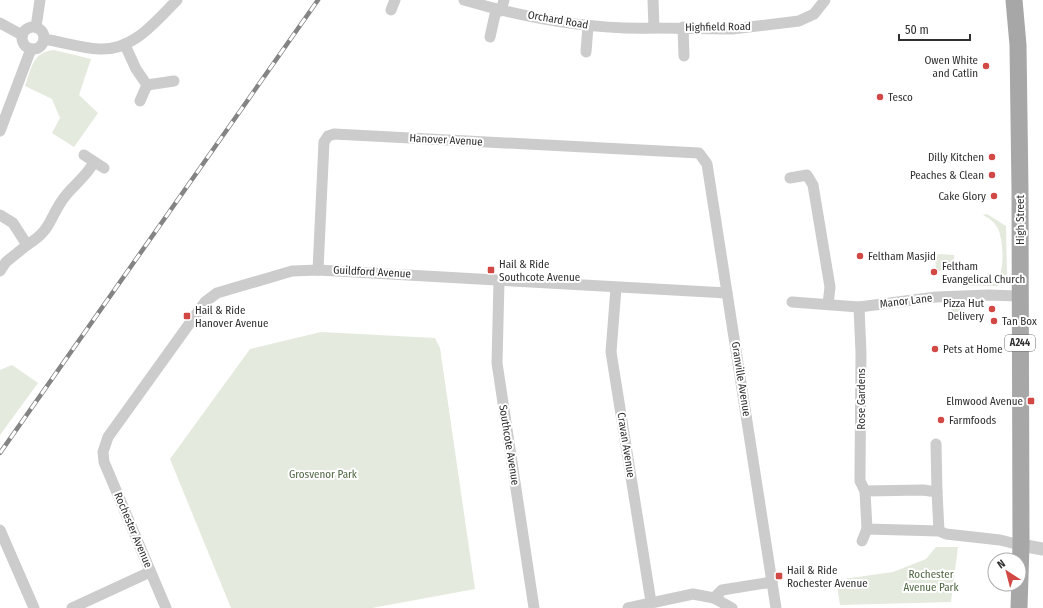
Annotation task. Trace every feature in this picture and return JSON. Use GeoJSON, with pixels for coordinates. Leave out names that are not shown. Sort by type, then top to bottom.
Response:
{"type":"FeatureCollection","features":[{"type":"Feature","properties":{"kind":"main road","name":"High Street"},"geometry":{"type":"LineString","coordinates":[[1014,0],[1018,45],[1021,545],[1019,608]]}},
{"type":"Feature","properties":{"kind":"street"},"geometry":{"type":"LineString","coordinates":[[36,27],[40,0]]}},
{"type":"Feature","properties":{"kind":"street"},"geometry":{"type":"LineString","coordinates":[[44,39],[98,49],[110,49],[125,45],[138,38],[177,0]]}},
{"type":"Feature","properties":{"kind":"street","name":"Orchard Road"},"geometry":{"type":"LineString","coordinates":[[464,0],[588,26],[620,29],[654,28]]}},
{"type":"Feature","properties":{"kind":"street"},"geometry":{"type":"LineString","coordinates":[[653,0],[654,28]]}},
{"type":"Feature","properties":{"kind":"street","name":"Highfield Road"},"geometry":{"type":"LineString","coordinates":[[654,28],[732,28],[799,21],[814,14],[825,0]]}},
{"type":"Feature","properties":{"kind":"street"},"geometry":{"type":"LineString","coordinates":[[490,37],[501,7]]}},
{"type":"Feature","properties":{"kind":"street"},"geometry":{"type":"LineString","coordinates":[[0,24],[22,36],[24,45],[31,49],[39,47],[44,39],[43,32],[36,27],[28,28],[22,36]]}},
{"type":"Feature","properties":{"kind":"street"},"geometry":{"type":"LineString","coordinates":[[586,52],[588,26]]}},
{"type":"Feature","properties":{"kind":"street"},"geometry":{"type":"LineString","coordinates":[[683,27],[684,56]]}},
{"type":"Feature","properties":{"kind":"street"},"geometry":{"type":"LineString","coordinates":[[125,45],[136,69],[147,85]]}},
{"type":"Feature","properties":{"kind":"street"},"geometry":{"type":"LineString","coordinates":[[0,131],[31,49]]}},
{"type":"Feature","properties":{"kind":"street"},"geometry":{"type":"LineString","coordinates":[[147,85],[174,82]]}},
{"type":"Feature","properties":{"kind":"street"},"geometry":{"type":"LineString","coordinates":[[140,101],[147,85]]}},
{"type":"Feature","properties":{"kind":"street","name":"Hanover Avenue"},"geometry":{"type":"LineString","coordinates":[[318,270],[324,142],[328,136],[334,134],[699,153]]}},
{"type":"Feature","properties":{"kind":"street","name":"Granville Avenue"},"geometry":{"type":"LineString","coordinates":[[699,153],[707,164],[776,608]]}},
{"type":"Feature","properties":{"kind":"street"},"geometry":{"type":"LineString","coordinates":[[0,271],[6,262],[27,245],[39,238],[48,228],[61,202],[99,165],[84,155]]}},
{"type":"Feature","properties":{"kind":"street"},"geometry":{"type":"LineString","coordinates":[[790,178],[806,174],[813,185],[830,287],[828,304]]}},
{"type":"Feature","properties":{"kind":"street"},"geometry":{"type":"LineString","coordinates":[[0,215],[12,222],[27,245]]}},
{"type":"Feature","properties":{"kind":"street","name":"Guildford Avenue"},"geometry":{"type":"LineString","coordinates":[[103,452],[108,437],[205,302],[218,293],[292,271],[318,270],[442,276],[616,288],[727,293]]}},
{"type":"Feature","properties":{"kind":"street","name":"Southcote Avenue"},"geometry":{"type":"LineString","coordinates":[[499,281],[497,363],[534,608]]}},
{"type":"Feature","properties":{"kind":"street","name":"Cravan Avenue"},"geometry":{"type":"LineString","coordinates":[[616,288],[611,352],[650,602]]}},
{"type":"Feature","properties":{"kind":"street","name":"Manor Lane"},"geometry":{"type":"LineString","coordinates":[[792,302],[859,307],[936,297],[989,295],[1020,296]]}},
{"type":"Feature","properties":{"kind":"street","name":"Rose Gardens"},"geometry":{"type":"LineString","coordinates":[[859,307],[861,360],[860,481],[865,491],[867,529],[862,541]]}},
{"type":"Feature","properties":{"kind":"street"},"geometry":{"type":"LineString","coordinates":[[936,444],[939,531]]}},
{"type":"Feature","properties":{"kind":"street","name":"Rochester Avenue"},"geometry":{"type":"LineString","coordinates":[[103,452],[104,462],[166,608]]}},
{"type":"Feature","properties":{"kind":"street"},"geometry":{"type":"LineString","coordinates":[[865,491],[923,490],[937,492]]}},
{"type":"Feature","properties":{"kind":"street"},"geometry":{"type":"LineString","coordinates":[[867,529],[939,531],[946,534],[1000,540],[1043,549]]}},
{"type":"Feature","properties":{"kind":"street"},"geometry":{"type":"LineString","coordinates":[[0,530],[34,608]]}},
{"type":"Feature","properties":{"kind":"street"},"geometry":{"type":"LineString","coordinates":[[72,608],[150,572]]}},
{"type":"Feature","properties":{"kind":"street"},"geometry":{"type":"LineString","coordinates":[[714,598],[722,590],[772,582]]}},
{"type":"Feature","properties":{"kind":"street"},"geometry":{"type":"LineString","coordinates":[[628,608],[650,602],[694,594],[714,598],[732,608]]}},
{"type":"Feature","properties":{"kind":"green space"},"geometry":{"type":"Polygon","coordinates":[[[54,50],[91,59],[79,95],[98,113],[74,147],[52,133],[60,118],[52,99],[25,86],[31,67],[37,58],[47,51],[54,50]]]}},
{"type":"Feature","properties":{"kind":"green space"},"geometry":{"type":"Polygon","coordinates":[[[987,214],[1006,226],[1007,276],[1003,283],[997,286],[957,285],[956,284],[993,282],[999,276],[1002,263],[1001,238],[996,225],[983,215],[987,214]]]}},
{"type":"Feature","properties":{"kind":"green space"},"geometry":{"type":"Polygon","coordinates":[[[935,255],[954,255],[955,270],[936,271],[935,255]]]}},
{"type":"Feature","properties":{"kind":"green space"},"geometry":{"type":"Polygon","coordinates":[[[962,304],[963,312],[952,316],[951,305],[962,304]]]}},
{"type":"Feature","properties":{"kind":"green space","name":"Grosvenor Park"},"geometry":{"type":"Polygon","coordinates":[[[321,332],[435,338],[440,348],[475,589],[372,608],[231,608],[170,459],[250,349],[321,332]]]}},
{"type":"Feature","properties":{"kind":"green space"},"geometry":{"type":"Polygon","coordinates":[[[12,365],[38,383],[0,435],[0,370],[12,365]]]}},
{"type":"Feature","properties":{"kind":"green space","name":"Rochester Avenue Park"},"geometry":{"type":"Polygon","coordinates":[[[936,547],[958,547],[951,602],[840,605],[836,580],[893,572],[926,559],[936,547]]]}},
{"type":"Feature","properties":{"kind":"railway"},"geometry":{"type":"LineString","coordinates":[[0,453],[318,0]]}},
{"type":"Feature","properties":{"kind":"place","name":"Owen White and Catlin"},"geometry":{"type":"Point","coordinates":[986,66]}},
{"type":"Feature","properties":{"kind":"place","name":"Tesco"},"geometry":{"type":"Point","coordinates":[880,97]}},
{"type":"Feature","properties":{"kind":"place","name":"Dilly Kitchen"},"geometry":{"type":"Point","coordinates":[992,157]}},
{"type":"Feature","properties":{"kind":"place","name":"Peaches & Clean"},"geometry":{"type":"Point","coordinates":[992,175]}},
{"type":"Feature","properties":{"kind":"place","name":"Cake Glory"},"geometry":{"type":"Point","coordinates":[994,196]}},
{"type":"Feature","properties":{"kind":"place","name":"Feltham Masjid"},"geometry":{"type":"Point","coordinates":[860,256]}},
{"type":"Feature","properties":{"kind":"place","name":"Hail & Ride Southcote Avenue"},"geometry":{"type":"Point","coordinates":[491,270]}},
{"type":"Feature","properties":{"kind":"place","name":"Feltham Evangelical Church"},"geometry":{"type":"Point","coordinates":[934,272]}},
{"type":"Feature","properties":{"kind":"place","name":"Pizza Hut Delivery"},"geometry":{"type":"Point","coordinates":[992,309]}},
{"type":"Feature","properties":{"kind":"place","name":"Hail & Ride Hanover Avenue"},"geometry":{"type":"Point","coordinates":[187,316]}},
{"type":"Feature","properties":{"kind":"place","name":"Tan Box"},"geometry":{"type":"Point","coordinates":[994,321]}},
{"type":"Feature","properties":{"kind":"place","name":"Pets at Home"},"geometry":{"type":"Point","coordinates":[935,349]}},
{"type":"Feature","properties":{"kind":"place","name":"Elmwood Avenue"},"geometry":{"type":"Point","coordinates":[1031,401]}},
{"type":"Feature","properties":{"kind":"place","name":"Farmfoods"},"geometry":{"type":"Point","coordinates":[941,420]}},
{"type":"Feature","properties":{"kind":"place","name":"Hail & Ride Rochester Avenue"},"geometry":{"type":"Point","coordinates":[779,576]}}]}
